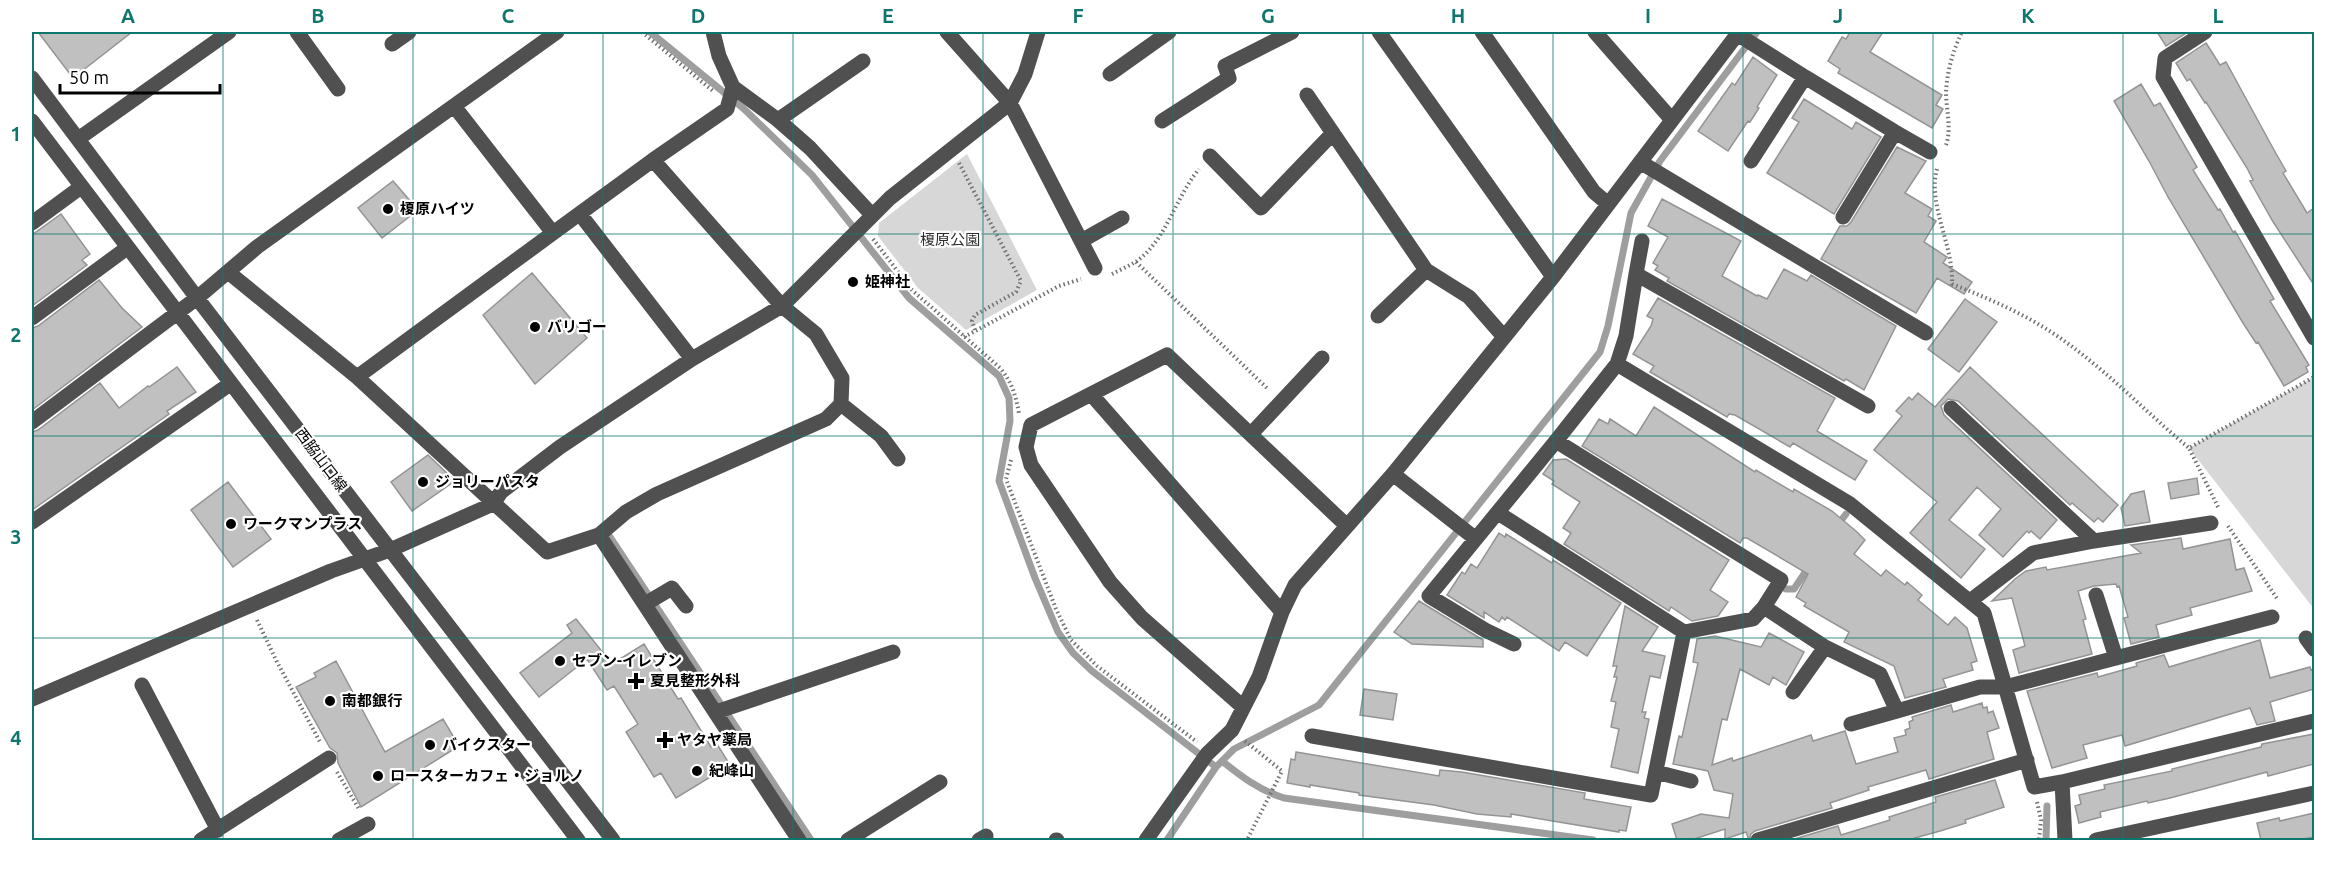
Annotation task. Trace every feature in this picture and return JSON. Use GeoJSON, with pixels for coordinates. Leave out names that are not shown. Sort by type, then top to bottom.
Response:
{"type":"FeatureCollection","features":[{"type":"Feature","properties":{"kind":"street"},"geometry":{"type":"LineString","coordinates":[[78,139],[229,32]]}},
{"type":"Feature","properties":{"kind":"street"},"geometry":{"type":"LineString","coordinates":[[297,32],[338,89]]}},
{"type":"Feature","properties":{"kind":"street"},"geometry":{"type":"LineString","coordinates":[[392,44],[409,32]]}},
{"type":"Feature","properties":{"kind":"street"},"geometry":{"type":"LineString","coordinates":[[32,422],[177,314],[257,247],[556,32]]}},
{"type":"Feature","properties":{"kind":"street"},"geometry":{"type":"LineString","coordinates":[[357,377],[652,160],[727,109],[730,96],[713,32]]}},
{"type":"Feature","properties":{"kind":"street"},"geometry":{"type":"LineString","coordinates":[[947,32],[1010,103],[1095,268]]}},
{"type":"Feature","properties":{"kind":"street"},"geometry":{"type":"LineString","coordinates":[[32,699],[362,559],[390,550],[493,504],[501,492],[560,447],[692,359],[782,306],[890,198],[1010,103],[1025,74],[1038,32]]}},
{"type":"Feature","properties":{"kind":"street"},"geometry":{"type":"LineString","coordinates":[[1110,74],[1169,32]]}},
{"type":"Feature","properties":{"kind":"street"},"geometry":{"type":"LineString","coordinates":[[1162,121],[1229,78],[1225,66],[1292,32]]}},
{"type":"Feature","properties":{"kind":"street"},"geometry":{"type":"LineString","coordinates":[[1379,32],[1553,277]]}},
{"type":"Feature","properties":{"kind":"street"},"geometry":{"type":"LineString","coordinates":[[1482,32],[1594,192],[1607,203]]}},
{"type":"Feature","properties":{"kind":"street"},"geometry":{"type":"LineString","coordinates":[[1595,32],[1672,120]]}},
{"type":"Feature","properties":{"kind":"street"},"geometry":{"type":"LineString","coordinates":[[2205,32],[2165,58],[2163,77],[2314,338]]}},
{"type":"Feature","properties":{"kind":"street"},"geometry":{"type":"LineString","coordinates":[[1146,840],[1204,758],[1232,730],[1259,677],[1282,612],[1295,585],[1393,474],[1553,277],[1738,33],[1935,158]]}},
{"type":"Feature","properties":{"kind":"street"},"geometry":{"type":"LineString","coordinates":[[778,120],[863,61]]}},
{"type":"Feature","properties":{"kind":"street"},"geometry":{"type":"LineString","coordinates":[[1751,161],[1805,77]]}},
{"type":"Feature","properties":{"kind":"street","name":"西脇山口線"},"geometry":{"type":"LineString","coordinates":[[32,78],[197,298],[613,840]]}},
{"type":"Feature","properties":{"kind":"street"},"geometry":{"type":"LineString","coordinates":[[1307,95],[1426,270],[1469,297],[1504,338]]}},
{"type":"Feature","properties":{"kind":"street"},"geometry":{"type":"LineString","coordinates":[[730,96],[778,120],[810,148],[872,215]]}},
{"type":"Feature","properties":{"kind":"street"},"geometry":{"type":"LineString","coordinates":[[32,121],[51,105]]}},
{"type":"Feature","properties":{"kind":"street"},"geometry":{"type":"LineString","coordinates":[[454,105],[553,233]]}},
{"type":"Feature","properties":{"kind":"street","name":"西脇山口線"},"geometry":{"type":"LineString","coordinates":[[32,121],[362,559],[578,840]]}},
{"type":"Feature","properties":{"kind":"street"},"geometry":{"type":"LineString","coordinates":[[1842,217],[1895,132]]}},
{"type":"Feature","properties":{"kind":"street"},"geometry":{"type":"LineString","coordinates":[[1210,156],[1261,208],[1333,134]]}},
{"type":"Feature","properties":{"kind":"street"},"geometry":{"type":"LineString","coordinates":[[228,272],[357,377],[444,454],[493,504],[548,552],[599,535],[626,512],[657,494],[826,419],[841,404],[842,378],[816,334],[782,306],[652,160]]}},
{"type":"Feature","properties":{"kind":"street"},"geometry":{"type":"LineString","coordinates":[[1640,162],[1926,333]]}},
{"type":"Feature","properties":{"kind":"street"},"geometry":{"type":"LineString","coordinates":[[32,223],[81,187]]}},
{"type":"Feature","properties":{"kind":"street"},"geometry":{"type":"LineString","coordinates":[[580,214],[692,359]]}},
{"type":"Feature","properties":{"kind":"street"},"geometry":{"type":"LineString","coordinates":[[1082,241],[1122,218]]}},
{"type":"Feature","properties":{"kind":"street"},"geometry":{"type":"LineString","coordinates":[[1514,644],[1485,630],[1429,596],[1617,364],[1626,336],[1642,242]]}},
{"type":"Feature","properties":{"kind":"street"},"geometry":{"type":"LineString","coordinates":[[32,318],[127,248]]}},
{"type":"Feature","properties":{"kind":"street"},"geometry":{"type":"LineString","coordinates":[[1378,316],[1426,270]]}},
{"type":"Feature","properties":{"kind":"street"},"geometry":{"type":"LineString","coordinates":[[1636,274],[1868,406]]}},
{"type":"Feature","properties":{"kind":"street"},"geometry":{"type":"LineString","coordinates":[[1243,706],[1142,618],[1110,582],[1031,465],[1026,447],[1031,425],[1167,355],[1347,526]]}},
{"type":"Feature","properties":{"kind":"street"},"geometry":{"type":"LineString","coordinates":[[1251,434],[1323,358]]}},
{"type":"Feature","properties":{"kind":"street"},"geometry":{"type":"LineString","coordinates":[[1617,364],[1850,504],[1984,613],[2034,787],[2314,721]]}},
{"type":"Feature","properties":{"kind":"street"},"geometry":{"type":"LineString","coordinates":[[32,522],[230,384]]}},
{"type":"Feature","properties":{"kind":"street"},"geometry":{"type":"LineString","coordinates":[[1091,394],[1282,612]]}},
{"type":"Feature","properties":{"kind":"street"},"geometry":{"type":"LineString","coordinates":[[841,404],[881,436],[898,459]]}},
{"type":"Feature","properties":{"kind":"street"},"geometry":{"type":"LineString","coordinates":[[1951,408],[2094,541]]}},
{"type":"Feature","properties":{"kind":"street"},"geometry":{"type":"LineString","coordinates":[[1498,513],[1684,632],[1753,619],[1764,607],[1781,580],[1556,441]]}},
{"type":"Feature","properties":{"kind":"street"},"geometry":{"type":"LineString","coordinates":[[1393,474],[1476,539]]}},
{"type":"Feature","properties":{"kind":"street"},"geometry":{"type":"LineString","coordinates":[[1970,601],[2033,553],[2219,520]]}},
{"type":"Feature","properties":{"kind":"street"},"geometry":{"type":"LineString","coordinates":[[599,535],[651,600],[776,793],[799,840]]}},
{"type":"Feature","properties":{"kind":"street"},"geometry":{"type":"LineString","coordinates":[[651,600],[672,588],[686,606]]}},
{"type":"Feature","properties":{"kind":"street"},"geometry":{"type":"LineString","coordinates":[[2096,595],[2116,658]]}},
{"type":"Feature","properties":{"kind":"street"},"geometry":{"type":"LineString","coordinates":[[1764,607],[1825,647],[1880,674],[1897,711]]}},
{"type":"Feature","properties":{"kind":"street"},"geometry":{"type":"LineString","coordinates":[[1851,724],[1980,687],[2005,687],[2116,658],[2277,612]]}},
{"type":"Feature","properties":{"kind":"street"},"geometry":{"type":"LineString","coordinates":[[1312,736],[1651,795],[1684,632]]}},
{"type":"Feature","properties":{"kind":"street"},"geometry":{"type":"LineString","coordinates":[[1793,692],[1825,647]]}},
{"type":"Feature","properties":{"kind":"street"},"geometry":{"type":"LineString","coordinates":[[723,710],[893,652]]}},
{"type":"Feature","properties":{"kind":"street"},"geometry":{"type":"LineString","coordinates":[[142,685],[218,830]]}},
{"type":"Feature","properties":{"kind":"street"},"geometry":{"type":"LineString","coordinates":[[201,840],[328,758]]}},
{"type":"Feature","properties":{"kind":"street"},"geometry":{"type":"LineString","coordinates":[[1758,840],[2027,760]]}},
{"type":"Feature","properties":{"kind":"street"},"geometry":{"type":"LineString","coordinates":[[1656,772],[1691,781]]}},
{"type":"Feature","properties":{"kind":"street"},"geometry":{"type":"LineString","coordinates":[[848,840],[940,782]]}},
{"type":"Feature","properties":{"kind":"street"},"geometry":{"type":"LineString","coordinates":[[2062,782],[2065,840]]}},
{"type":"Feature","properties":{"kind":"street"},"geometry":{"type":"LineString","coordinates":[[2096,840],[2314,793]]}},
{"type":"Feature","properties":{"kind":"street"},"geometry":{"type":"LineString","coordinates":[[339,840],[368,824]]}},
{"type":"Feature","properties":{"kind":"path"},"geometry":{"type":"LineString","coordinates":[[642,32],[730,96]]}},
{"type":"Feature","properties":{"kind":"path"},"geometry":{"type":"LineString","coordinates":[[1946,147],[1949,125],[1946,90],[1950,67],[1962,32]]}},
{"type":"Feature","properties":{"kind":"path"},"geometry":{"type":"LineString","coordinates":[[1935,158],[1936,197],[1953,269],[1952,284],[1992,300],[2048,330],[2091,362],[2189,448],[2219,520],[2277,612]]}},
{"type":"Feature","properties":{"kind":"path"},"geometry":{"type":"LineString","coordinates":[[959,162],[1021,281],[1016,292],[975,315],[972,321],[975,330]]}},
{"type":"Feature","properties":{"kind":"path"},"geometry":{"type":"LineString","coordinates":[[1136,262],[1281,402]]}},
{"type":"Feature","properties":{"kind":"path"},"geometry":{"type":"LineString","coordinates":[[2189,448],[2314,377]]}},
{"type":"Feature","properties":{"kind":"path"},"geometry":{"type":"LineString","coordinates":[[250,606],[328,758],[368,824]]}},
{"type":"Feature","properties":{"kind":"path"},"geometry":{"type":"LineString","coordinates":[[1247,840],[1282,771],[1253,747]]}},
{"type":"Feature","properties":{"kind":"path"},"geometry":{"type":"LineString","coordinates":[[2034,787],[2041,820],[2039,840]]}},
{"type":"Feature","properties":{"kind":"green space","name":"榎原公園"},"geometry":{"type":"Polygon","coordinates":[[[967,154],[1037,290],[966,330],[918,288],[878,236],[879,223],[967,154]]]}},
{"type":"Feature","properties":{"kind":"green space"},"geometry":{"type":"Polygon","coordinates":[[[2314,377],[2314,609],[2189,448],[2314,377]]]}},
{"type":"Feature","properties":{"kind":"building"},"geometry":{"type":"Polygon","coordinates":[[[38,32],[132,32],[73,78],[38,32]]]}},
{"type":"Feature","properties":{"kind":"building"},"geometry":{"type":"Polygon","coordinates":[[[1850,32],[1883,32],[1870,52],[1942,95],[1936,105],[1943,109],[1932,128],[1838,73],[1840,69],[1828,61],[1842,37],[1846,39],[1850,32]]]}},
{"type":"Feature","properties":{"kind":"building"},"geometry":{"type":"Polygon","coordinates":[[[2157,32],[2188,32],[2166,46],[2157,32]]]}},
{"type":"Feature","properties":{"kind":"building"},"geometry":{"type":"Polygon","coordinates":[[[2206,43],[2220,65],[2226,62],[2286,171],[2283,173],[2307,213],[2314,208],[2314,285],[2272,220],[2250,181],[2253,180],[2247,168],[2206,102],[2190,79],[2187,81],[2176,63],[2206,43]]]}},
{"type":"Feature","properties":{"kind":"building"},"geometry":{"type":"Polygon","coordinates":[[[1753,57],[1777,75],[1750,122],[1748,121],[1728,151],[1698,131],[1732,83],[1735,85],[1753,57]]]}},
{"type":"Feature","properties":{"kind":"building"},"geometry":{"type":"Polygon","coordinates":[[[2141,84],[2154,106],[2160,103],[2197,167],[2193,170],[2233,232],[2235,231],[2274,299],[2270,301],[2309,365],[2306,367],[2308,372],[2284,386],[2258,342],[2256,343],[2243,323],[2114,101],[2141,84]]]}},
{"type":"Feature","properties":{"kind":"building"},"geometry":{"type":"Polygon","coordinates":[[[1804,99],[1852,129],[1856,122],[1881,137],[1834,214],[1767,173],[1799,122],[1792,118],[1804,99]]]}},
{"type":"Feature","properties":{"kind":"building"},"geometry":{"type":"Polygon","coordinates":[[[1897,147],[1926,161],[1905,193],[1932,209],[1928,216],[1936,221],[1924,242],[1947,257],[1943,263],[1972,282],[1964,294],[1937,278],[1916,313],[1821,259],[1840,226],[1847,226],[1851,222],[1897,147]]]}},
{"type":"Feature","properties":{"kind":"building","name":"榎原ハイツ"},"geometry":{"type":"Polygon","coordinates":[[[393,181],[418,210],[382,238],[358,208],[393,181]]]}},
{"type":"Feature","properties":{"kind":"building"},"geometry":{"type":"Polygon","coordinates":[[[1662,199],[1741,241],[1722,276],[1757,296],[1767,299],[1784,269],[1807,281],[1811,275],[1896,326],[1864,390],[1846,379],[1844,381],[1667,281],[1669,278],[1655,270],[1658,266],[1653,263],[1668,237],[1648,226],[1662,199]]]}},
{"type":"Feature","properties":{"kind":"building"},"geometry":{"type":"Polygon","coordinates":[[[61,214],[90,254],[82,260],[87,265],[32,306],[32,235],[61,214]]]}},
{"type":"Feature","properties":{"kind":"building","name":"バリゴー"},"geometry":{"type":"Polygon","coordinates":[[[532,273],[587,338],[535,384],[483,315],[532,273]]]}},
{"type":"Feature","properties":{"kind":"building"},"geometry":{"type":"Polygon","coordinates":[[[99,280],[122,308],[142,327],[32,410],[32,328],[38,326],[99,280]]]}},
{"type":"Feature","properties":{"kind":"building"},"geometry":{"type":"Polygon","coordinates":[[[1658,298],[1835,398],[1817,431],[1867,461],[1855,480],[1793,443],[1790,447],[1735,415],[1729,414],[1727,417],[1650,372],[1654,366],[1633,354],[1651,326],[1653,319],[1647,316],[1658,298]]]}},
{"type":"Feature","properties":{"kind":"building"},"geometry":{"type":"Polygon","coordinates":[[[1965,299],[1997,322],[1959,372],[1928,349],[1965,299]]]}},
{"type":"Feature","properties":{"kind":"building"},"geometry":{"type":"Polygon","coordinates":[[[177,367],[196,392],[167,411],[169,414],[32,510],[32,432],[38,430],[100,383],[119,408],[177,367]]]}},
{"type":"Feature","properties":{"kind":"building"},"geometry":{"type":"Polygon","coordinates":[[[1970,367],[2118,505],[2103,522],[2098,518],[2094,522],[2072,503],[2070,505],[1958,401],[1948,399],[1941,406],[1944,415],[2057,520],[2040,539],[2031,531],[2029,533],[2027,531],[2003,557],[1979,535],[2001,509],[1977,487],[1949,520],[1985,549],[1961,578],[1910,533],[1937,502],[1874,450],[1902,416],[1896,411],[1909,397],[1912,400],[1918,393],[1935,407],[1970,367]]]}},
{"type":"Feature","properties":{"kind":"building"},"geometry":{"type":"Polygon","coordinates":[[[1654,407],[1755,472],[1756,470],[1793,492],[1794,489],[1832,511],[1865,540],[1854,554],[1881,576],[1886,570],[1905,585],[1907,582],[1922,595],[1918,600],[1948,625],[1955,617],[1967,628],[1977,661],[1971,663],[1973,670],[1943,679],[1946,687],[1905,698],[1894,666],[1844,642],[1849,632],[1804,606],[1806,603],[1796,597],[1808,574],[1747,538],[1743,538],[1740,543],[1582,446],[1599,419],[1608,424],[1610,419],[1636,436],[1654,407]]]}},
{"type":"Feature","properties":{"kind":"building","name":"ジョリーパスタ"},"geometry":{"type":"Polygon","coordinates":[[[428,455],[455,481],[412,511],[391,482],[428,455]]]}},
{"type":"Feature","properties":{"kind":"building"},"geometry":{"type":"Polygon","coordinates":[[[1566,459],[1729,560],[1710,590],[1728,602],[1718,616],[1692,621],[1671,607],[1669,611],[1564,544],[1571,533],[1563,528],[1580,502],[1552,484],[1554,481],[1543,474],[1553,460],[1566,459]]]}},
{"type":"Feature","properties":{"kind":"building"},"geometry":{"type":"Polygon","coordinates":[[[2197,478],[2199,494],[2171,499],[2168,483],[2197,478]]]}},
{"type":"Feature","properties":{"kind":"building","name":"ワークマンプラス"},"geometry":{"type":"Polygon","coordinates":[[[228,482],[271,539],[233,567],[191,510],[228,482]]]}},
{"type":"Feature","properties":{"kind":"building"},"geometry":{"type":"Polygon","coordinates":[[[2144,491],[2150,522],[2125,526],[2121,508],[2131,494],[2144,491]]]}},
{"type":"Feature","properties":{"kind":"building"},"geometry":{"type":"Polygon","coordinates":[[[1499,533],[1505,537],[1506,534],[1552,563],[1553,560],[1621,603],[1587,656],[1565,642],[1559,651],[1507,617],[1505,620],[1502,617],[1499,622],[1484,612],[1484,618],[1447,595],[1462,572],[1465,574],[1471,564],[1477,568],[1499,533]]]}},
{"type":"Feature","properties":{"kind":"building"},"geometry":{"type":"Polygon","coordinates":[[[2181,538],[2183,549],[2230,539],[2236,570],[2244,568],[2252,591],[2190,608],[2192,615],[2156,625],[2159,637],[2131,644],[2124,618],[2128,617],[2119,586],[2117,587],[2116,584],[2094,586],[2078,591],[2092,654],[2019,673],[2013,650],[2025,646],[2012,598],[1992,601],[2015,579],[2026,571],[2046,567],[2047,570],[2141,553],[2131,545],[2181,538]]]}},
{"type":"Feature","properties":{"kind":"building"},"geometry":{"type":"Polygon","coordinates":[[[1419,601],[1483,640],[1483,647],[1412,644],[1394,632],[1419,601]]]}},
{"type":"Feature","properties":{"kind":"building"},"geometry":{"type":"Polygon","coordinates":[[[1625,606],[1658,627],[1642,651],[1665,656],[1660,678],[1650,676],[1642,712],[1646,712],[1644,718],[1649,719],[1638,773],[1611,767],[1619,729],[1611,727],[1616,702],[1611,701],[1617,677],[1614,677],[1617,666],[1613,666],[1625,606]]]}},
{"type":"Feature","properties":{"kind":"building"},"geometry":{"type":"Polygon","coordinates":[[[576,619],[612,664],[644,644],[711,747],[717,744],[730,765],[676,798],[661,773],[654,777],[626,732],[638,724],[614,686],[607,690],[587,659],[539,697],[520,673],[572,633],[567,625],[576,619]]]}},
{"type":"Feature","properties":{"kind":"building"},"geometry":{"type":"Polygon","coordinates":[[[1769,633],[1804,652],[1786,685],[1773,677],[1769,685],[1740,669],[1727,720],[1722,719],[1712,765],[1732,758],[1733,761],[1811,735],[1813,741],[1845,731],[1856,764],[1898,752],[1894,738],[1906,735],[1905,730],[1910,728],[1909,722],[1913,720],[1912,717],[1951,705],[1953,712],[1982,703],[1983,708],[1987,707],[1988,713],[1993,711],[1999,728],[1987,732],[1994,759],[1929,779],[1926,770],[1868,787],[1869,790],[1830,803],[1832,808],[1755,831],[1749,840],[1746,832],[1725,839],[1725,829],[1691,840],[1677,840],[1672,824],[1701,814],[1729,818],[1733,794],[1714,790],[1708,771],[1673,764],[1679,736],[1682,737],[1698,663],[1693,662],[1697,639],[1715,636],[1761,647],[1769,633]]]}},
{"type":"Feature","properties":{"kind":"building"},"geometry":{"type":"Polygon","coordinates":[[[2260,640],[2270,678],[2310,667],[2311,670],[2314,669],[2314,689],[2270,702],[2275,721],[2257,725],[2250,708],[2125,746],[2122,735],[2083,745],[2087,758],[2052,768],[2027,691],[2097,673],[2098,677],[2137,666],[2136,663],[2164,655],[2169,667],[2260,640]]]}},
{"type":"Feature","properties":{"kind":"building"},"geometry":{"type":"Polygon","coordinates":[[[336,661],[385,752],[443,719],[459,746],[361,807],[338,763],[337,753],[330,748],[296,687],[316,677],[314,673],[336,661]]]}},
{"type":"Feature","properties":{"kind":"building"},"geometry":{"type":"Polygon","coordinates":[[[1364,689],[1397,694],[1393,720],[1360,715],[1364,689]]]}},
{"type":"Feature","properties":{"kind":"building"},"geometry":{"type":"Polygon","coordinates":[[[2314,734],[2314,764],[2268,776],[2267,772],[2170,798],[2100,812],[2101,817],[2079,823],[2075,806],[2081,804],[2079,795],[2105,789],[2104,785],[2172,771],[2172,769],[2261,747],[2262,744],[2314,734]]]}},
{"type":"Feature","properties":{"kind":"building"},"geometry":{"type":"Polygon","coordinates":[[[1296,752],[1439,776],[1440,770],[1462,772],[1585,793],[1584,799],[1631,807],[1626,831],[1619,830],[1619,832],[1511,814],[1511,817],[1477,814],[1434,805],[1287,783],[1291,759],[1295,760],[1296,752]]]}},
{"type":"Feature","properties":{"kind":"building"},"geometry":{"type":"Polygon","coordinates":[[[1995,780],[2004,807],[1940,831],[1908,840],[1791,840],[1838,826],[1841,835],[1890,820],[1889,817],[1936,802],[1935,797],[1995,780]]]}},
{"type":"Feature","properties":{"kind":"building"},"geometry":{"type":"Polygon","coordinates":[[[2314,813],[2314,837],[2298,840],[2261,840],[2257,823],[2279,818],[2280,821],[2314,813]]]}},
{"type":"Feature","properties":{"kind":"waterway"},"geometry":{"type":"LineString","coordinates":[[650,32],[743,108],[812,175],[909,298],[999,376],[1009,398],[1010,421],[999,481],[1058,632],[1073,653],[1092,671],[1216,767]]}},
{"type":"Feature","properties":{"kind":"waterway"},"geometry":{"type":"LineString","coordinates":[[1167,840],[1216,767],[1234,749],[1319,705],[1600,352],[1608,326],[1631,213],[1660,161],[1757,32]]}},
{"type":"Feature","properties":{"kind":"waterway"},"geometry":{"type":"LineString","coordinates":[[1837,526],[1846,514]]}},
{"type":"Feature","properties":{"kind":"waterway"},"geometry":{"type":"LineString","coordinates":[[610,537],[811,840]]}},
{"type":"Feature","properties":{"kind":"waterway"},"geometry":{"type":"LineString","coordinates":[[1786,589],[1794,589],[1810,565]]}},
{"type":"Feature","properties":{"kind":"waterway"},"geometry":{"type":"LineString","coordinates":[[1222,761],[1251,783],[1284,798],[1593,840]]}},
{"type":"Feature","properties":{"kind":"waterway"},"geometry":{"type":"LineString","coordinates":[[2046,840],[2047,806]]}},
{"type":"Feature","properties":{"kind":"place","name":"榎原ハイツ"},"geometry":{"type":"Point","coordinates":[388,209]}},
{"type":"Feature","properties":{"kind":"place","name":"姫神社"},"geometry":{"type":"Point","coordinates":[853,282]}},
{"type":"Feature","properties":{"kind":"place","name":"バリゴー"},"geometry":{"type":"Point","coordinates":[535,327]}},
{"type":"Feature","properties":{"kind":"place","name":"ジョリーパスタ"},"geometry":{"type":"Point","coordinates":[423,482]}},
{"type":"Feature","properties":{"kind":"place","name":"ワークマンプラス"},"geometry":{"type":"Point","coordinates":[231,524]}},
{"type":"Feature","properties":{"kind":"place","name":"セブン-イレブン"},"geometry":{"type":"Point","coordinates":[560,661]}},
{"type":"Feature","properties":{"kind":"place","name":"夏見整形外科"},"geometry":{"type":"Point","coordinates":[636,681]}},
{"type":"Feature","properties":{"kind":"place","name":"南都銀行"},"geometry":{"type":"Point","coordinates":[330,701]}},
{"type":"Feature","properties":{"kind":"place","name":"ヤタヤ薬局"},"geometry":{"type":"Point","coordinates":[665,740]}},
{"type":"Feature","properties":{"kind":"place","name":"バイクスター"},"geometry":{"type":"Point","coordinates":[430,745]}},
{"type":"Feature","properties":{"kind":"place","name":"紀峰山"},"geometry":{"type":"Point","coordinates":[697,771]}},
{"type":"Feature","properties":{"kind":"place","name":"ロースターカフェ・ジョルノ"},"geometry":{"type":"Point","coordinates":[378,776]}}]}
